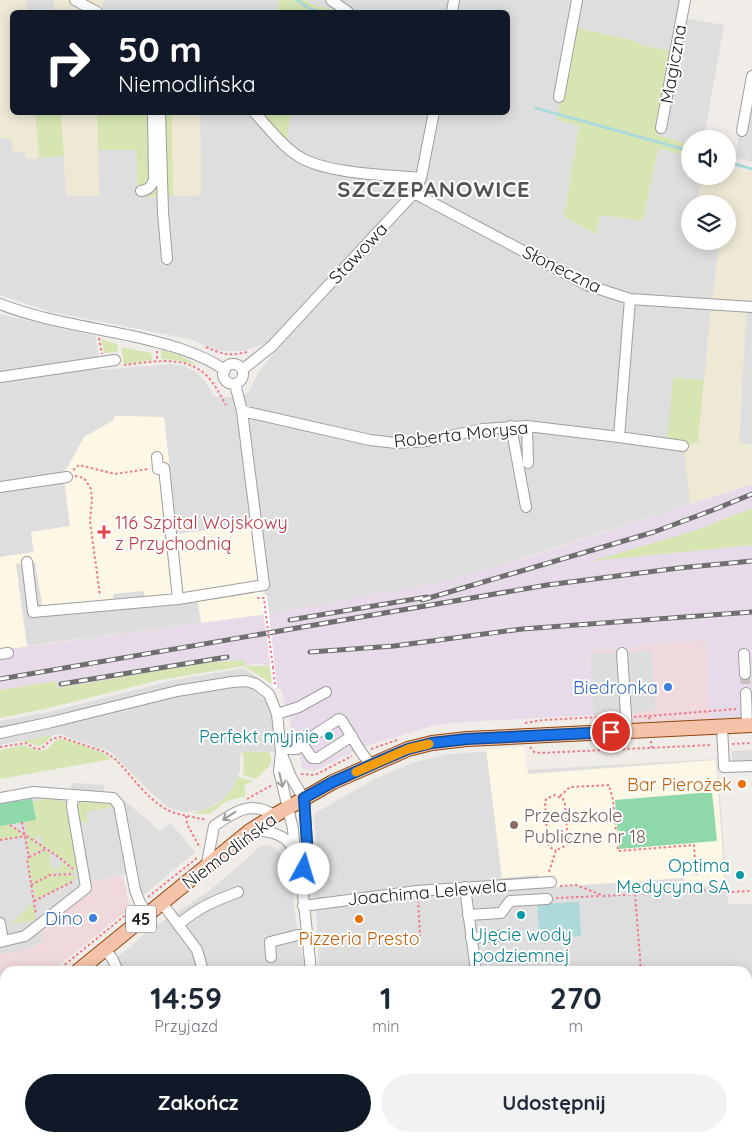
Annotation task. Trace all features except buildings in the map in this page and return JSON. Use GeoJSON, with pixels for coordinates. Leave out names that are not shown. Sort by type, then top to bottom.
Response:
{"type":"FeatureCollection","features":[{"type":"Feature","properties":{"kind":"main road","name":"Niemodlińska"},"geometry":{"type":"LineString","coordinates":[[84,966],[104,949],[142,910],[162,903],[250,831],[304,798],[408,749],[448,741],[749,726]]}},
{"type":"Feature","properties":{"kind":"street"},"geometry":{"type":"LineString","coordinates":[[74,0],[93,10]]}},
{"type":"Feature","properties":{"kind":"street"},"geometry":{"type":"LineString","coordinates":[[331,0],[345,10]]}},
{"type":"Feature","properties":{"kind":"street"},"geometry":{"type":"LineString","coordinates":[[559,97],[577,0]]}},
{"type":"Feature","properties":{"kind":"street","name":"Magiczna"},"geometry":{"type":"LineString","coordinates":[[661,128],[685,0]]}},
{"type":"Feature","properties":{"kind":"street"},"geometry":{"type":"LineString","coordinates":[[742,131],[752,76]]}},
{"type":"Feature","properties":{"kind":"street"},"geometry":{"type":"LineString","coordinates":[[141,191],[147,190],[152,185],[154,179],[153,115]]}},
{"type":"Feature","properties":{"kind":"street"},"geometry":{"type":"LineString","coordinates":[[160,115],[163,212],[167,259]]}},
{"type":"Feature","properties":{"kind":"street"},"geometry":{"type":"LineString","coordinates":[[257,115],[287,147],[298,156],[313,163],[334,169],[421,178]]}},
{"type":"Feature","properties":{"kind":"street","name":"Stawowa"},"geometry":{"type":"LineString","coordinates":[[242,370],[272,346],[414,193],[421,178],[433,115]]}},
{"type":"Feature","properties":{"kind":"street","name":"Słoneczna"},"geometry":{"type":"LineString","coordinates":[[414,193],[587,285],[630,299],[752,307]]}},
{"type":"Feature","properties":{"kind":"street"},"geometry":{"type":"LineString","coordinates":[[619,436],[630,299]]}},
{"type":"Feature","properties":{"kind":"street"},"geometry":{"type":"LineString","coordinates":[[0,304],[47,318],[178,347],[198,355],[224,370]]}},
{"type":"Feature","properties":{"kind":"street"},"geometry":{"type":"LineString","coordinates":[[0,377],[119,363]]}},
{"type":"Feature","properties":{"kind":"street"},"geometry":{"type":"LineString","coordinates":[[235,365],[242,370],[242,379],[235,384],[229,383],[225,379],[224,370],[229,366],[235,365]]}},
{"type":"Feature","properties":{"kind":"street"},"geometry":{"type":"LineString","coordinates":[[27,562],[34,612],[178,599],[261,589],[242,411],[235,384]]}},
{"type":"Feature","properties":{"kind":"street","name":"Roberta Morysa"},"geometry":{"type":"LineString","coordinates":[[242,411],[370,440],[396,443],[427,441],[483,429],[527,426],[619,436],[683,446]]}},
{"type":"Feature","properties":{"kind":"street"},"geometry":{"type":"LineString","coordinates":[[512,426],[514,448],[526,507]]}},
{"type":"Feature","properties":{"kind":"street"},"geometry":{"type":"LineString","coordinates":[[527,426],[528,463]]}},
{"type":"Feature","properties":{"kind":"street"},"geometry":{"type":"LineString","coordinates":[[157,457],[158,469],[164,468],[178,599]]}},
{"type":"Feature","properties":{"kind":"street"},"geometry":{"type":"LineString","coordinates":[[0,487],[68,474]]}},
{"type":"Feature","properties":{"kind":"street"},"geometry":{"type":"LineString","coordinates":[[622,653],[627,731]]}},
{"type":"Feature","properties":{"kind":"street"},"geometry":{"type":"LineString","coordinates":[[744,654],[745,674]]}},
{"type":"Feature","properties":{"kind":"street"},"geometry":{"type":"LineString","coordinates":[[0,732],[52,722],[177,691],[232,682],[256,684],[269,694],[277,714],[281,751],[279,770],[293,829],[294,850],[302,885]]}},
{"type":"Feature","properties":{"kind":"street"},"geometry":{"type":"LineString","coordinates":[[277,714],[299,708],[326,692]]}},
{"type":"Feature","properties":{"kind":"street"},"geometry":{"type":"LineString","coordinates":[[746,693],[749,726]]}},
{"type":"Feature","properties":{"kind":"street"},"geometry":{"type":"LineString","coordinates":[[281,751],[297,749],[305,741],[339,719],[371,765]]}},
{"type":"Feature","properties":{"kind":"street"},"geometry":{"type":"LineString","coordinates":[[722,727],[724,767],[752,766]]}},
{"type":"Feature","properties":{"kind":"street"},"geometry":{"type":"LineString","coordinates":[[303,745],[312,758],[318,758],[352,736]]}},
{"type":"Feature","properties":{"kind":"street"},"geometry":{"type":"LineString","coordinates":[[281,751],[291,776],[304,798],[307,843],[302,885],[310,966]]}},
{"type":"Feature","properties":{"kind":"street"},"geometry":{"type":"LineString","coordinates":[[0,798],[34,792],[113,798],[119,804],[135,890],[142,910]]}},
{"type":"Feature","properties":{"kind":"street"},"geometry":{"type":"LineString","coordinates":[[0,923],[1,941],[25,936],[86,888],[72,807],[72,796]]}},
{"type":"Feature","properties":{"kind":"street"},"geometry":{"type":"LineString","coordinates":[[206,868],[214,826],[238,810],[266,810],[274,815]]}},
{"type":"Feature","properties":{"kind":"street"},"geometry":{"type":"LineString","coordinates":[[250,831],[266,831],[283,837],[291,843],[294,850]]}},
{"type":"Feature","properties":{"kind":"street","name":"Joachima Lelewela"},"geometry":{"type":"LineString","coordinates":[[303,906],[417,891],[549,880]]}},
{"type":"Feature","properties":{"kind":"street"},"geometry":{"type":"LineString","coordinates":[[465,888],[475,966]]}},
{"type":"Feature","properties":{"kind":"street"},"geometry":{"type":"LineString","coordinates":[[178,925],[195,910],[238,892]]}},
{"type":"Feature","properties":{"kind":"street"},"geometry":{"type":"LineString","coordinates":[[468,915],[501,913],[510,901],[547,899]]}},
{"type":"Feature","properties":{"kind":"street"},"geometry":{"type":"LineString","coordinates":[[162,903],[197,950],[202,966]]}},
{"type":"Feature","properties":{"kind":"street"},"geometry":{"type":"LineString","coordinates":[[271,957],[270,942],[306,933]]}},
{"type":"Feature","properties":{"kind":"street"},"geometry":{"type":"LineString","coordinates":[[471,938],[508,935]]}},
{"type":"Feature","properties":{"kind":"street"},"geometry":{"type":"LineString","coordinates":[[104,949],[116,966]]}},
{"type":"Feature","properties":{"kind":"path"},"geometry":{"type":"LineString","coordinates":[[119,363],[157,360],[191,365],[207,376],[226,405]]}},
{"type":"Feature","properties":{"kind":"path"},"geometry":{"type":"LineString","coordinates":[[68,474],[79,465],[115,474],[154,468],[155,473],[164,472]]}},
{"type":"Feature","properties":{"kind":"path"},"geometry":{"type":"LineString","coordinates":[[68,474],[84,478],[91,489],[90,521],[101,606]]}},
{"type":"Feature","properties":{"kind":"path"},"geometry":{"type":"LineString","coordinates":[[261,589],[258,598],[264,598],[275,688]]}},
{"type":"Feature","properties":{"kind":"path"},"geometry":{"type":"LineString","coordinates":[[649,716],[746,709]]}},
{"type":"Feature","properties":{"kind":"path"},"geometry":{"type":"LineString","coordinates":[[0,747],[26,743],[36,749],[41,749],[52,739],[60,737],[105,752],[114,758],[158,803],[171,811],[208,821]]}},
{"type":"Feature","properties":{"kind":"path"},"geometry":{"type":"LineString","coordinates":[[651,740],[652,748]]}},
{"type":"Feature","properties":{"kind":"path"},"geometry":{"type":"LineString","coordinates":[[530,747],[534,752],[541,753],[752,743]]}},
{"type":"Feature","properties":{"kind":"path"},"geometry":{"type":"LineString","coordinates":[[560,796],[565,804],[568,843],[556,850],[551,848],[548,844],[546,799],[550,796],[560,796],[570,787],[609,785],[613,800],[618,851],[694,845],[696,875]]}},
{"type":"Feature","properties":{"kind":"path"},"geometry":{"type":"LineString","coordinates":[[186,816],[187,824],[201,851]]}},
{"type":"Feature","properties":{"kind":"path"},"geometry":{"type":"LineString","coordinates":[[22,822],[38,925]]}},
{"type":"Feature","properties":{"kind":"path"},"geometry":{"type":"LineString","coordinates":[[10,825],[57,856],[79,874],[50,875],[31,885]]}},
{"type":"Feature","properties":{"kind":"path"},"geometry":{"type":"LineString","coordinates":[[0,840],[25,836]]}},
{"type":"Feature","properties":{"kind":"path"},"geometry":{"type":"LineString","coordinates":[[28,856],[46,849]]}},
{"type":"Feature","properties":{"kind":"path"},"geometry":{"type":"LineString","coordinates":[[556,850],[549,880],[554,886],[576,885],[604,896]]}},
{"type":"Feature","properties":{"kind":"path"},"geometry":{"type":"LineString","coordinates":[[34,901],[84,876]]}},
{"type":"Feature","properties":{"kind":"path"},"geometry":{"type":"LineString","coordinates":[[547,899],[725,889],[732,892],[752,891]]}},
{"type":"Feature","properties":{"kind":"path"},"geometry":{"type":"LineString","coordinates":[[417,891],[420,936]]}},
{"type":"Feature","properties":{"kind":"path"},"geometry":{"type":"LineString","coordinates":[[635,894],[641,966]]}},
{"type":"Feature","properties":{"kind":"path"},"geometry":{"type":"LineString","coordinates":[[64,966],[142,910]]}},
{"type":"Feature","properties":{"kind":"shaded area"},"geometry":{"type":"Polygon","coordinates":[[[0,0],[26,0],[27,10],[10,10],[10,115],[35,115],[39,158],[26,159],[25,151],[13,152],[11,139],[0,138],[0,0]]]}},
{"type":"Feature","properties":{"kind":"shaded area"},"geometry":{"type":"Polygon","coordinates":[[[26,0],[54,0],[54,10],[27,10],[26,0]]]}},
{"type":"Feature","properties":{"kind":"shaded area"},"geometry":{"type":"Polygon","coordinates":[[[54,0],[104,0],[102,10],[54,10],[54,0]]]}},
{"type":"Feature","properties":{"kind":"shaded area"},"geometry":{"type":"Polygon","coordinates":[[[104,0],[279,0],[277,10],[102,10],[104,0]]]}},
{"type":"Feature","properties":{"kind":"shaded area"},"geometry":{"type":"Polygon","coordinates":[[[305,0],[681,0],[678,17],[724,25],[706,130],[681,130],[681,142],[657,135],[672,51],[573,27],[557,120],[579,126],[564,217],[596,234],[600,215],[643,221],[658,148],[681,154],[681,185],[701,185],[699,195],[681,195],[681,250],[719,250],[712,301],[687,306],[711,310],[704,380],[673,378],[685,449],[690,504],[461,578],[267,614],[256,524],[177,534],[164,417],[114,416],[114,420],[84,437],[66,471],[63,471],[70,526],[31,532],[34,552],[0,557],[0,314],[95,336],[101,370],[171,364],[184,366],[196,372],[205,381],[214,397],[239,397],[249,392],[258,373],[325,289],[269,342],[243,351],[218,351],[190,339],[52,312],[0,295],[0,138],[11,139],[25,150],[26,159],[64,156],[66,196],[99,196],[98,150],[136,149],[138,197],[201,195],[200,115],[261,115],[286,143],[291,115],[510,115],[510,10],[334,10],[311,4],[305,0]],[[509,421],[485,428],[590,433],[545,422],[509,421]]]}},
{"type":"Feature","properties":{"kind":"shaded area"},"geometry":{"type":"Polygon","coordinates":[[[752,65],[752,162],[736,158],[752,65]]]}},
{"type":"Feature","properties":{"kind":"shaded area"},"geometry":{"type":"Polygon","coordinates":[[[61,115],[97,115],[99,196],[66,196],[61,115]]]}},
{"type":"Feature","properties":{"kind":"shaded area"},"geometry":{"type":"Polygon","coordinates":[[[172,115],[200,115],[201,195],[173,196],[172,115]]]}},
{"type":"Feature","properties":{"kind":"shaded area"},"geometry":{"type":"Polygon","coordinates":[[[736,167],[752,172],[752,304],[712,301],[719,250],[736,250],[736,195],[699,195],[701,185],[736,185],[736,167]]]}},
{"type":"Feature","properties":{"kind":"shaded area"},"geometry":{"type":"Polygon","coordinates":[[[711,310],[746,312],[739,443],[752,445],[752,484],[690,504],[684,449],[682,446],[698,442],[711,310]]]}},
{"type":"Feature","properties":{"kind":"shaded area"},"geometry":{"type":"Polygon","coordinates":[[[746,312],[752,312],[752,445],[739,443],[746,312]]]}},
{"type":"Feature","properties":{"kind":"shaded area","name":"116 Szpital Wojskowy z Przychodnią"},"geometry":{"type":"Polygon","coordinates":[[[114,416],[164,417],[177,534],[256,524],[267,614],[0,650],[0,557],[34,552],[31,532],[70,526],[63,471],[66,470],[84,437],[114,420],[114,416]]]}},
{"type":"Feature","properties":{"kind":"shaded area"},"geometry":{"type":"Polygon","coordinates":[[[752,484],[752,508],[697,530],[597,560],[752,545],[752,725],[710,727],[705,640],[590,651],[594,715],[435,725],[366,746],[314,771],[303,769],[281,689],[275,688],[273,667],[261,664],[209,667],[0,696],[0,650],[267,614],[437,583],[529,557],[752,484]]]}},
{"type":"Feature","properties":{"kind":"shaded area"},"geometry":{"type":"Polygon","coordinates":[[[35,562],[43,611],[113,604],[113,594],[144,591],[145,602],[197,596],[201,623],[27,646],[16,564],[35,562]]]}},
{"type":"Feature","properties":{"kind":"shaded area"},"geometry":{"type":"Polygon","coordinates":[[[706,640],[710,727],[627,731],[594,715],[590,651],[706,640]]]}},
{"type":"Feature","properties":{"kind":"shaded area"},"geometry":{"type":"Polygon","coordinates":[[[652,650],[656,710],[594,715],[590,654],[652,650]]]}},
{"type":"Feature","properties":{"kind":"shaded area"},"geometry":{"type":"Polygon","coordinates":[[[243,668],[257,677],[253,690],[265,700],[272,714],[275,752],[247,751],[240,753],[240,771],[234,786],[223,800],[204,810],[183,812],[170,808],[153,795],[111,752],[59,734],[0,745],[0,721],[53,711],[170,681],[243,668]]]}},
{"type":"Feature","properties":{"kind":"shaded area"},"geometry":{"type":"Polygon","coordinates":[[[524,747],[528,774],[716,760],[725,885],[685,888],[684,878],[540,888],[538,875],[502,878],[486,749],[524,747]]]}},
{"type":"Feature","properties":{"kind":"shaded area"},"geometry":{"type":"Polygon","coordinates":[[[524,749],[527,770],[717,759],[728,904],[752,904],[752,966],[319,966],[315,894],[317,846],[315,813],[373,780],[411,763],[448,754],[524,749]]]}},
{"type":"Feature","properties":{"kind":"shaded area"},"geometry":{"type":"Polygon","coordinates":[[[752,750],[752,762],[732,763],[732,751],[752,750]]]}},
{"type":"Feature","properties":{"kind":"shaded area"},"geometry":{"type":"Polygon","coordinates":[[[72,783],[104,785],[104,793],[114,794],[160,831],[171,823],[195,852],[146,893],[140,895],[136,872],[90,881],[25,936],[0,942],[0,795],[71,791],[72,783]]]}},
{"type":"Feature","properties":{"kind":"shaded area"},"geometry":{"type":"Polygon","coordinates":[[[72,783],[104,785],[104,793],[71,791],[72,783]]]}},
{"type":"Feature","properties":{"kind":"shaded area"},"geometry":{"type":"Polygon","coordinates":[[[131,806],[137,838],[125,840],[119,808],[131,806]]]}},
{"type":"Feature","properties":{"kind":"shaded area"},"geometry":{"type":"Polygon","coordinates":[[[269,845],[281,853],[289,866],[297,929],[305,966],[107,966],[151,929],[206,893],[260,846],[269,845]]]}},
{"type":"Feature","properties":{"kind":"shaded area"},"geometry":{"type":"Polygon","coordinates":[[[123,875],[130,908],[58,966],[0,966],[0,942],[25,936],[90,881],[123,875]]]}},
{"type":"Feature","properties":{"kind":"shaded area"},"geometry":{"type":"Polygon","coordinates":[[[35,923],[44,939],[30,949],[0,954],[0,930],[35,923]]]}},
{"type":"Feature","properties":{"kind":"green space"},"geometry":{"type":"Polygon","coordinates":[[[279,0],[305,0],[311,4],[334,10],[277,10],[279,0]]]}},
{"type":"Feature","properties":{"kind":"green space"},"geometry":{"type":"Polygon","coordinates":[[[573,27],[672,51],[657,135],[681,142],[681,154],[658,148],[643,221],[600,215],[596,234],[564,217],[579,126],[557,120],[573,27]]]}},
{"type":"Feature","properties":{"kind":"green space"},"geometry":{"type":"Polygon","coordinates":[[[35,115],[61,115],[64,156],[39,158],[35,115]]]}},
{"type":"Feature","properties":{"kind":"green space"},"geometry":{"type":"Polygon","coordinates":[[[97,115],[172,115],[173,196],[138,197],[136,150],[98,150],[97,115]]]}},
{"type":"Feature","properties":{"kind":"green space"},"geometry":{"type":"Polygon","coordinates":[[[261,115],[291,115],[286,144],[261,115]]]}},
{"type":"Feature","properties":{"kind":"green space"},"geometry":{"type":"Polygon","coordinates":[[[101,339],[117,344],[118,352],[104,353],[101,339]]]}},
{"type":"Feature","properties":{"kind":"green space"},"geometry":{"type":"Polygon","coordinates":[[[121,347],[151,353],[152,360],[124,364],[121,347]]]}},
{"type":"Feature","properties":{"kind":"green space"},"geometry":{"type":"Polygon","coordinates":[[[161,350],[179,355],[198,365],[161,359],[161,350]]]}},
{"type":"Feature","properties":{"kind":"green space"},"geometry":{"type":"Polygon","coordinates":[[[673,378],[704,380],[698,442],[683,446],[667,444],[673,378]]]}},
{"type":"Feature","properties":{"kind":"green space"},"geometry":{"type":"Polygon","coordinates":[[[752,508],[752,545],[592,561],[697,530],[752,508]]]}},
{"type":"Feature","properties":{"kind":"green space"},"geometry":{"type":"Polygon","coordinates":[[[244,660],[245,666],[270,666],[272,684],[244,666],[159,680],[49,708],[0,718],[0,690],[56,681],[58,688],[204,663],[244,660]]]}},
{"type":"Feature","properties":{"kind":"green space"},"geometry":{"type":"Polygon","coordinates":[[[50,728],[52,736],[39,746],[23,741],[35,738],[50,728]]]}},
{"type":"Feature","properties":{"kind":"green space"},"geometry":{"type":"Polygon","coordinates":[[[57,739],[86,746],[112,759],[0,779],[0,750],[23,745],[39,751],[47,749],[57,739]]]}},
{"type":"Feature","properties":{"kind":"green space"},"geometry":{"type":"Polygon","coordinates":[[[241,748],[247,751],[268,752],[271,755],[271,764],[256,779],[243,775],[244,758],[241,748]]]}},
{"type":"Feature","properties":{"kind":"green space"},"geometry":{"type":"Polygon","coordinates":[[[230,775],[253,781],[244,786],[246,796],[227,801],[209,814],[191,813],[216,805],[229,793],[236,783],[230,775]]]}},
{"type":"Feature","properties":{"kind":"green space"},"geometry":{"type":"Polygon","coordinates":[[[712,792],[717,841],[619,849],[615,800],[712,792]]]}},
{"type":"Feature","properties":{"kind":"green space"},"geometry":{"type":"Polygon","coordinates":[[[32,799],[36,820],[0,826],[0,804],[32,799]]]}},
{"type":"Feature","properties":{"kind":"green space"},"geometry":{"type":"Polygon","coordinates":[[[48,799],[65,801],[70,809],[80,871],[77,872],[57,854],[39,843],[43,842],[42,836],[36,836],[36,841],[27,836],[25,822],[36,820],[33,801],[48,799]]]}},
{"type":"Feature","properties":{"kind":"green space"},"geometry":{"type":"Polygon","coordinates":[[[79,803],[115,805],[118,821],[116,821],[114,809],[111,807],[86,812],[88,823],[81,822],[77,819],[76,807],[79,803]]]}},
{"type":"Feature","properties":{"kind":"green space"},"geometry":{"type":"Polygon","coordinates":[[[8,825],[22,834],[22,836],[0,840],[0,826],[8,825]]]}},
{"type":"Feature","properties":{"kind":"green space"},"geometry":{"type":"Polygon","coordinates":[[[27,838],[44,848],[30,855],[27,838]]]}},
{"type":"Feature","properties":{"kind":"green space"},"geometry":{"type":"Polygon","coordinates":[[[46,850],[50,853],[53,873],[32,883],[28,859],[46,850]]]}},
{"type":"Feature","properties":{"kind":"green space"},"geometry":{"type":"Polygon","coordinates":[[[61,861],[76,873],[55,873],[54,868],[61,868],[61,861]]]}},
{"type":"Feature","properties":{"kind":"green space"},"geometry":{"type":"Polygon","coordinates":[[[50,876],[80,877],[36,899],[33,885],[50,876]]]}},
{"type":"Feature","properties":{"kind":"green space"},"geometry":{"type":"Polygon","coordinates":[[[33,903],[36,920],[11,924],[33,903]]]}},
{"type":"Feature","properties":{"kind":"water"},"geometry":{"type":"Polygon","coordinates":[[[579,902],[581,936],[540,938],[537,904],[579,902]]]}},
{"type":"Feature","properties":{"kind":"pier"},"geometry":{"type":"Polygon","coordinates":[[[255,592],[259,592],[259,596],[267,595],[277,688],[273,688],[262,600],[258,600],[255,592]]]}},
{"type":"Feature","properties":{"kind":"waterway"},"geometry":{"type":"LineString","coordinates":[[297,0],[314,10]]}},
{"type":"Feature","properties":{"kind":"waterway"},"geometry":{"type":"LineString","coordinates":[[536,108],[681,148]]}},
{"type":"Feature","properties":{"kind":"waterway"},"geometry":{"type":"LineString","coordinates":[[736,164],[752,169]]}},
{"type":"Feature","properties":{"kind":"tunnel"},"geometry":{"type":"LineString","coordinates":[[745,674],[746,693]]}},
{"type":"Feature","properties":{"kind":"railway"},"geometry":{"type":"LineString","coordinates":[[422,600],[654,532],[752,494]]}},
{"type":"Feature","properties":{"kind":"railway"},"geometry":{"type":"LineString","coordinates":[[0,679],[547,585],[679,568],[752,561]]}},
{"type":"Feature","properties":{"kind":"railway"},"geometry":{"type":"LineString","coordinates":[[290,620],[427,597]]}},
{"type":"Feature","properties":{"kind":"railway"},"geometry":{"type":"LineString","coordinates":[[310,652],[394,646],[522,629],[752,612]]}},
{"type":"Feature","properties":{"kind":"railway"},"geometry":{"type":"LineString","coordinates":[[61,684],[227,657]]}},
{"type":"Feature","properties":{"kind":"slow traffic"},"geometry":{"type":"LineString","coordinates":[[356,772],[408,749],[429,744]]}},
{"type":"Feature","properties":{"kind":"place","name":"116 Szpital Wojskowy z Przychodnią"},"geometry":{"type":"Point","coordinates":[104,532]}},
{"type":"Feature","properties":{"kind":"place","name":"Biedronka"},"geometry":{"type":"Point","coordinates":[668,687]}},
{"type":"Feature","properties":{"kind":"place","name":"Perfekt myjnie"},"geometry":{"type":"Point","coordinates":[329,736]}},
{"type":"Feature","properties":{"kind":"place","name":"Bar Pierożek"},"geometry":{"type":"Point","coordinates":[742,784]}},
{"type":"Feature","properties":{"kind":"place","name":"Przedszkole Publiczne nr 18"},"geometry":{"type":"Point","coordinates":[514,825]}},
{"type":"Feature","properties":{"kind":"place","name":"Optima Medycyna SA"},"geometry":{"type":"Point","coordinates":[740,875]}},
{"type":"Feature","properties":{"kind":"place","name":"Ujęcie wody podziemnej"},"geometry":{"type":"Point","coordinates":[521,915]}},
{"type":"Feature","properties":{"kind":"place","name":"Dino"},"geometry":{"type":"Point","coordinates":[93,918]}},
{"type":"Feature","properties":{"kind":"place","name":"Pizzeria Presto"},"geometry":{"type":"Point","coordinates":[359,919]}},
{"type":"Feature","properties":{"kind":"district","name":"SZCZEPANOWICE"},"geometry":{"type":"Point","coordinates":[434,189]}},
{"type":"Feature","properties":{"kind":"route"},"geometry":{"type":"LineString","coordinates":[[304,869],[307,843],[304,798],[333,782],[371,765],[408,749],[432,743],[467,739],[611,732]]}}]}
